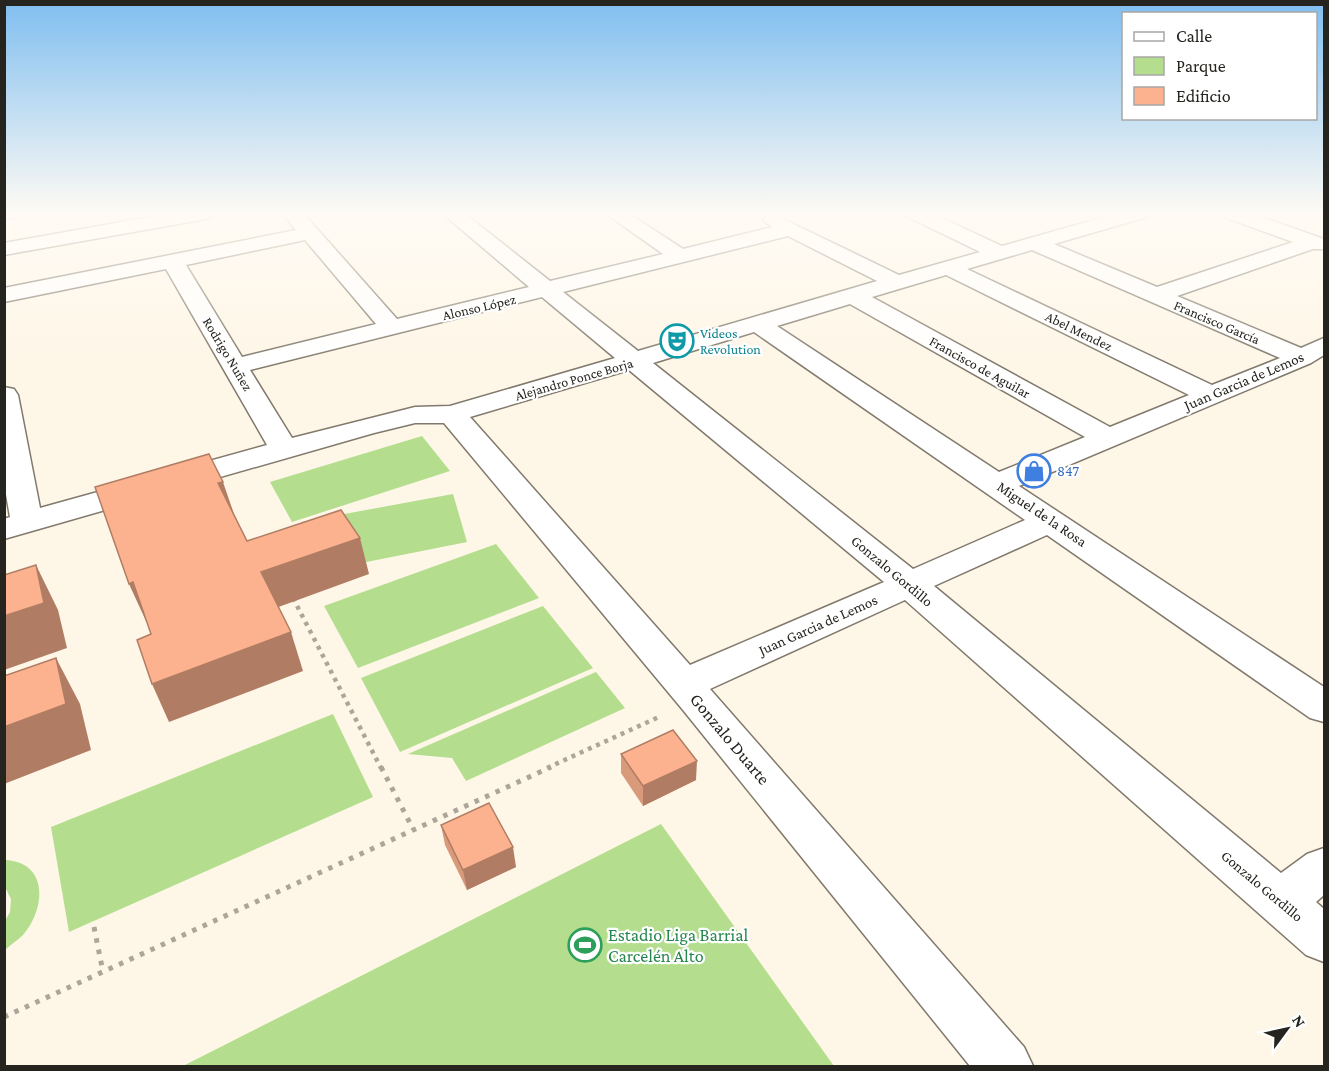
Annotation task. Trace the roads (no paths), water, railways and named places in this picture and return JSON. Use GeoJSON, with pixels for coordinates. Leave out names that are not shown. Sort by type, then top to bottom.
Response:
{"type":"FeatureCollection","features":[{"type":"Feature","properties":{"kind":"street"},"geometry":{"type":"LineString","coordinates":[[4,295],[158,263]]}},
{"type":"Feature","properties":{"kind":"street","name":"Rodrigo Nuñez"},"geometry":{"type":"LineString","coordinates":[[174,263],[283,448]]}},
{"type":"Feature","properties":{"kind":"street"},"geometry":{"type":"LineString","coordinates":[[337,263],[392,328]]}},
{"type":"Feature","properties":{"kind":"street","name":"Gonzalo Gordillo"},"geometry":{"type":"LineString","coordinates":[[513,263],[636,360],[910,585],[1324,939]]}},
{"type":"Feature","properties":{"kind":"street","name":"Alonso López"},"geometry":{"type":"LineString","coordinates":[[235,366],[547,291],[649,263]]}},
{"type":"Feature","properties":{"kind":"street"},"geometry":{"type":"LineString","coordinates":[[857,263],[893,281]]}},
{"type":"Feature","properties":{"kind":"street","name":"Alejandro Ponce Borja"},"geometry":{"type":"LineString","coordinates":[[16,526],[283,448],[415,415],[452,414],[758,324],[893,281],[960,263]]}},
{"type":"Feature","properties":{"kind":"street","name":"Francisco García"},"geometry":{"type":"LineString","coordinates":[[1081,263],[1157,295],[1313,352]]}},
{"type":"Feature","properties":{"kind":"street"},"geometry":{"type":"LineString","coordinates":[[1157,295],[1258,263]]}},
{"type":"Feature","properties":{"kind":"street","name":"Abel Mendez"},"geometry":{"type":"LineString","coordinates":[[946,267],[1211,395]]}},
{"type":"Feature","properties":{"kind":"street","name":"Francisco de Aguilar"},"geometry":{"type":"LineString","coordinates":[[851,295],[1108,438]]}},
{"type":"Feature","properties":{"kind":"street","name":"Miguel de la Rosa"},"geometry":{"type":"LineString","coordinates":[[758,324],[1324,707]]}},
{"type":"Feature","properties":{"kind":"street","name":"Juan Garcia de Lemos"},"geometry":{"type":"LineString","coordinates":[[997,484],[1313,352]]}},
{"type":"Feature","properties":{"kind":"street"},"geometry":{"type":"LineString","coordinates":[[6,411],[16,526]]}},
{"type":"Feature","properties":{"kind":"street","name":"Gonzalo Duarte"},"geometry":{"type":"LineString","coordinates":[[452,414],[1005,1066]]}},
{"type":"Feature","properties":{"kind":"street","name":"Juan Garcia de Lemos"},"geometry":{"type":"LineString","coordinates":[[690,692],[910,585],[1051,521]]}},
{"type":"Feature","properties":{"kind":"street"},"geometry":{"type":"LineString","coordinates":[[1280,902],[1324,868]]}},
{"type":"Feature","properties":{"kind":"place","name":"Videos Revolution"},"geometry":{"type":"Point","coordinates":[677,341]}},
{"type":"Feature","properties":{"kind":"place","name":"847"},"geometry":{"type":"Point","coordinates":[1034,471]}},
{"type":"Feature","properties":{"kind":"place","name":"Estadio Liga Barrial Carcelén Alto"},"geometry":{"type":"Point","coordinates":[585,945]}}]}
